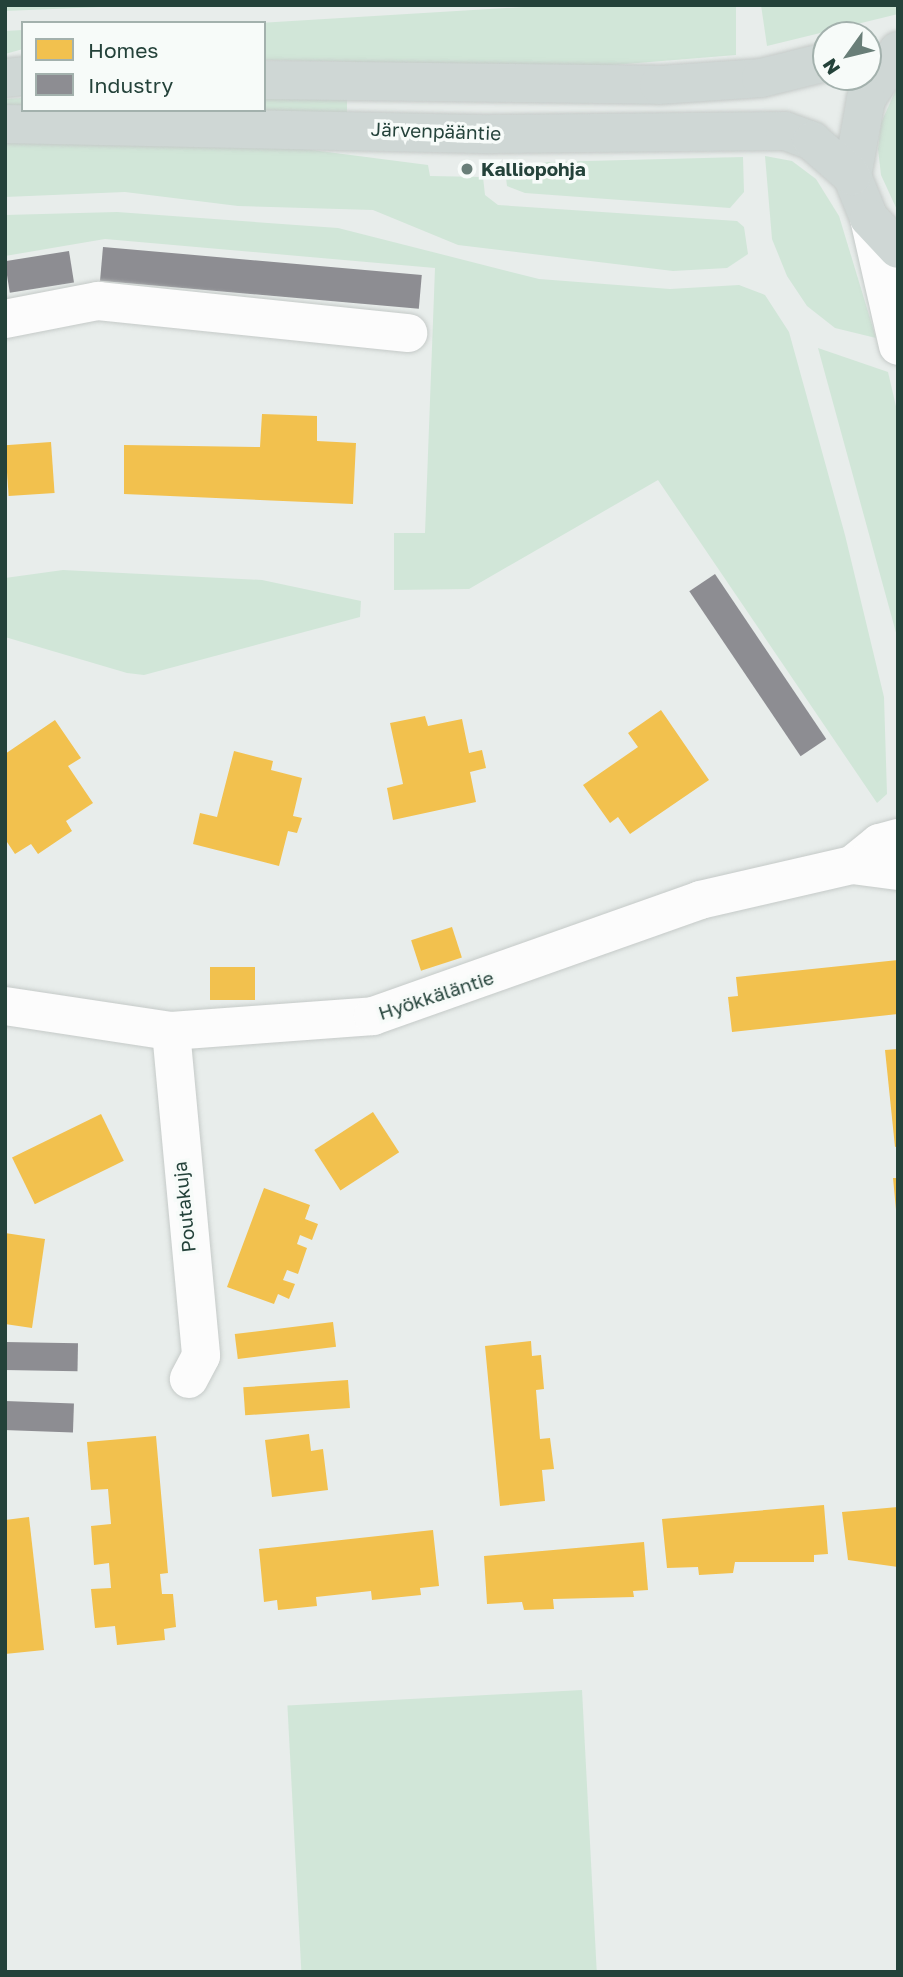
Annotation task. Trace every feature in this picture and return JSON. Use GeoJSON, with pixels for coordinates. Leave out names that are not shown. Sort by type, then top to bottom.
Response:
{"type":"FeatureCollection","features":[{"type":"Feature","properties":{"kind":"main road"},"geometry":{"type":"LineString","coordinates":[[898,51],[866,99],[852,176],[869,218],[898,249]]}},
{"type":"Feature","properties":{"kind":"main road"},"geometry":{"type":"LineString","coordinates":[[266,80],[659,85],[761,78],[812,65]]}},
{"type":"Feature","properties":{"kind":"main road","name":"Järvenpääntie"},"geometry":{"type":"LineString","coordinates":[[5,124],[492,134],[785,131],[812,141],[852,176]]}},
{"type":"Feature","properties":{"kind":"street"},"geometry":{"type":"LineString","coordinates":[[869,218],[898,346]]}},
{"type":"Feature","properties":{"kind":"street"},"geometry":{"type":"LineString","coordinates":[[5,319],[98,301],[408,333]]}},
{"type":"Feature","properties":{"kind":"street","name":"Hyökkäläntie"},"geometry":{"type":"LineString","coordinates":[[852,865],[879,843],[898,838]]}},
{"type":"Feature","properties":{"kind":"street","name":"Hyökkäläntie"},"geometry":{"type":"LineString","coordinates":[[5,1006],[170,1031],[373,1016],[700,900],[852,865],[898,871]]}},
{"type":"Feature","properties":{"kind":"street","name":"Poutakuja"},"geometry":{"type":"LineString","coordinates":[[170,1031],[201,1356],[189,1379]]}},
{"type":"Feature","properties":{"kind":"green space"},"geometry":{"type":"Polygon","coordinates":[[[5,5],[149,5],[5,11],[5,5]]]}},
{"type":"Feature","properties":{"kind":"green space"},"geometry":{"type":"Polygon","coordinates":[[[556,5],[736,5],[736,55],[588,67],[266,60],[266,23],[556,5]]]}},
{"type":"Feature","properties":{"kind":"green space"},"geometry":{"type":"Polygon","coordinates":[[[761,5],[898,5],[898,14],[869,21],[812,21],[812,35],[767,46],[761,5]]]}},
{"type":"Feature","properties":{"kind":"green space"},"geometry":{"type":"Polygon","coordinates":[[[21,30],[21,50],[5,54],[5,31],[21,30]]]}},
{"type":"Feature","properties":{"kind":"green space"},"geometry":{"type":"Polygon","coordinates":[[[898,85],[898,212],[881,175],[878,149],[881,123],[898,85]]]}},
{"type":"Feature","properties":{"kind":"green space"},"geometry":{"type":"Polygon","coordinates":[[[266,96],[347,100],[347,112],[5,113],[5,99],[21,98],[21,112],[266,112],[266,96]]]}},
{"type":"Feature","properties":{"kind":"green space"},"geometry":{"type":"Polygon","coordinates":[[[5,139],[304,149],[428,165],[430,176],[483,177],[485,195],[498,205],[737,221],[744,227],[748,254],[727,268],[673,271],[458,245],[373,210],[238,206],[125,192],[5,197],[5,139]]]}},
{"type":"Feature","properties":{"kind":"green space"},"geometry":{"type":"Polygon","coordinates":[[[765,156],[792,161],[816,179],[839,216],[876,338],[835,328],[807,306],[787,276],[772,239],[765,156]]]}},
{"type":"Feature","properties":{"kind":"green space"},"geometry":{"type":"Polygon","coordinates":[[[743,157],[744,192],[730,208],[525,193],[507,186],[505,170],[548,162],[743,157]]]}},
{"type":"Feature","properties":{"kind":"green space"},"geometry":{"type":"Polygon","coordinates":[[[117,212],[338,228],[539,279],[670,289],[739,285],[765,295],[789,332],[845,535],[884,697],[887,794],[877,803],[658,480],[469,589],[394,590],[394,533],[425,533],[435,268],[105,239],[5,256],[5,215],[117,212]]]}},
{"type":"Feature","properties":{"kind":"green space"},"geometry":{"type":"Polygon","coordinates":[[[818,348],[888,372],[898,415],[898,640],[818,348]]]}},
{"type":"Feature","properties":{"kind":"green space"},"geometry":{"type":"Polygon","coordinates":[[[63,570],[262,580],[361,601],[360,617],[144,675],[127,673],[5,637],[5,578],[63,570]]]}},
{"type":"Feature","properties":{"kind":"green space"},"geometry":{"type":"Polygon","coordinates":[[[582,1690],[597,1972],[301,1972],[287,1705],[582,1690]]]}},
{"type":"Feature","properties":{"kind":"building: Homes"},"geometry":{"type":"Polygon","coordinates":[[[262,414],[317,416],[317,441],[356,443],[353,504],[124,494],[124,445],[260,447],[262,414]]]}},
{"type":"Feature","properties":{"kind":"building: Homes"},"geometry":{"type":"Polygon","coordinates":[[[51,442],[55,493],[9,496],[5,445],[51,442]]]}},
{"type":"Feature","properties":{"kind":"building: Homes"},"geometry":{"type":"Polygon","coordinates":[[[661,710],[709,780],[630,834],[618,817],[610,823],[583,785],[638,747],[628,733],[661,710]]]}},
{"type":"Feature","properties":{"kind":"building: Homes"},"geometry":{"type":"Polygon","coordinates":[[[425,716],[428,726],[462,719],[469,753],[482,750],[486,768],[470,772],[476,802],[393,820],[387,788],[403,784],[390,723],[425,716]]]}},
{"type":"Feature","properties":{"kind":"building: Homes"},"geometry":{"type":"Polygon","coordinates":[[[55,720],[81,758],[68,766],[93,803],[66,821],[72,831],[38,854],[31,844],[15,854],[5,839],[5,754],[55,720]]]}},
{"type":"Feature","properties":{"kind":"building: Homes"},"geometry":{"type":"Polygon","coordinates":[[[234,751],[273,761],[271,770],[302,778],[293,816],[302,818],[297,833],[288,831],[279,866],[193,844],[200,813],[217,817],[234,751]]]}},
{"type":"Feature","properties":{"kind":"building: Homes"},"geometry":{"type":"Polygon","coordinates":[[[452,927],[462,957],[421,971],[411,940],[452,927]]]}},
{"type":"Feature","properties":{"kind":"building: Homes"},"geometry":{"type":"Polygon","coordinates":[[[898,960],[898,1014],[732,1032],[728,997],[738,996],[736,977],[898,960]]]}},
{"type":"Feature","properties":{"kind":"building: Homes"},"geometry":{"type":"Polygon","coordinates":[[[210,967],[255,967],[255,1000],[210,1000],[210,967]]]}},
{"type":"Feature","properties":{"kind":"building: Homes"},"geometry":{"type":"Polygon","coordinates":[[[898,1049],[898,1146],[895,1147],[885,1050],[898,1049]]]}},
{"type":"Feature","properties":{"kind":"building: Homes"},"geometry":{"type":"Polygon","coordinates":[[[373,1112],[399,1152],[340,1190],[314,1150],[373,1112]]]}},
{"type":"Feature","properties":{"kind":"building: Homes"},"geometry":{"type":"Polygon","coordinates":[[[101,1114],[124,1161],[35,1204],[12,1157],[101,1114]]]}},
{"type":"Feature","properties":{"kind":"building: Homes"},"geometry":{"type":"Polygon","coordinates":[[[893,1178],[898,1178],[898,1210],[896,1210],[893,1178]]]}},
{"type":"Feature","properties":{"kind":"building: Homes"},"geometry":{"type":"Polygon","coordinates":[[[264,1188],[310,1205],[305,1219],[318,1224],[312,1240],[300,1235],[297,1244],[307,1248],[298,1274],[287,1270],[283,1280],[295,1284],[289,1299],[278,1294],[274,1304],[227,1287],[264,1188]]]}},
{"type":"Feature","properties":{"kind":"building: Homes"},"geometry":{"type":"Polygon","coordinates":[[[5,1233],[45,1239],[32,1328],[5,1324],[5,1233]]]}},
{"type":"Feature","properties":{"kind":"building: Homes"},"geometry":{"type":"Polygon","coordinates":[[[333,1322],[336,1347],[238,1359],[235,1334],[333,1322]]]}},
{"type":"Feature","properties":{"kind":"building: Homes"},"geometry":{"type":"Polygon","coordinates":[[[531,1341],[532,1356],[541,1355],[544,1389],[536,1390],[540,1439],[550,1438],[554,1469],[542,1470],[545,1501],[500,1506],[485,1346],[531,1341]]]}},
{"type":"Feature","properties":{"kind":"building: Homes"},"geometry":{"type":"Polygon","coordinates":[[[348,1380],[350,1408],[245,1415],[243,1387],[348,1380]]]}},
{"type":"Feature","properties":{"kind":"building: Homes"},"geometry":{"type":"Polygon","coordinates":[[[309,1434],[311,1451],[323,1449],[328,1490],[272,1497],[265,1440],[309,1434]]]}},
{"type":"Feature","properties":{"kind":"building: Homes"},"geometry":{"type":"Polygon","coordinates":[[[156,1436],[168,1573],[160,1574],[162,1594],[173,1594],[176,1627],[164,1629],[165,1640],[117,1645],[115,1626],[95,1628],[91,1589],[111,1588],[109,1563],[94,1565],[91,1526],[111,1524],[108,1489],[91,1490],[87,1442],[156,1436]]]}},
{"type":"Feature","properties":{"kind":"building: Homes"},"geometry":{"type":"Polygon","coordinates":[[[824,1505],[828,1554],[814,1555],[814,1562],[735,1562],[733,1573],[699,1575],[698,1567],[667,1568],[662,1519],[824,1505]]]}},
{"type":"Feature","properties":{"kind":"building: Homes"},"geometry":{"type":"Polygon","coordinates":[[[898,1507],[898,1567],[848,1560],[842,1512],[898,1507]]]}},
{"type":"Feature","properties":{"kind":"building: Homes"},"geometry":{"type":"Polygon","coordinates":[[[29,1517],[44,1650],[5,1654],[5,1520],[29,1517]]]}},
{"type":"Feature","properties":{"kind":"building: Homes"},"geometry":{"type":"Polygon","coordinates":[[[433,1530],[439,1586],[420,1588],[421,1595],[372,1600],[371,1591],[316,1597],[317,1606],[278,1610],[277,1600],[264,1602],[259,1549],[433,1530]]]}},
{"type":"Feature","properties":{"kind":"building: Homes"},"geometry":{"type":"Polygon","coordinates":[[[644,1542],[648,1590],[633,1591],[634,1597],[553,1599],[554,1609],[524,1610],[522,1602],[487,1604],[484,1556],[644,1542]]]}},
{"type":"Feature","properties":{"kind":"building: Industry"},"geometry":{"type":"Polygon","coordinates":[[[103,247],[422,275],[419,309],[100,281],[103,247]]]}},
{"type":"Feature","properties":{"kind":"building: Industry"},"geometry":{"type":"Polygon","coordinates":[[[69,251],[74,283],[10,293],[5,261],[69,251]]]}},
{"type":"Feature","properties":{"kind":"building: Industry"},"geometry":{"type":"Polygon","coordinates":[[[715,574],[826,739],[801,756],[689,591],[715,574]]]}},
{"type":"Feature","properties":{"kind":"building: Industry"},"geometry":{"type":"Polygon","coordinates":[[[5,1342],[78,1343],[78,1371],[5,1370],[5,1342]]]}},
{"type":"Feature","properties":{"kind":"building: Industry"},"geometry":{"type":"Polygon","coordinates":[[[5,1401],[74,1403],[73,1432],[5,1430],[5,1401]]]}},
{"type":"Feature","properties":{"kind":"place","name":"Kalliopohja"},"geometry":{"type":"Point","coordinates":[467,169]}}]}
